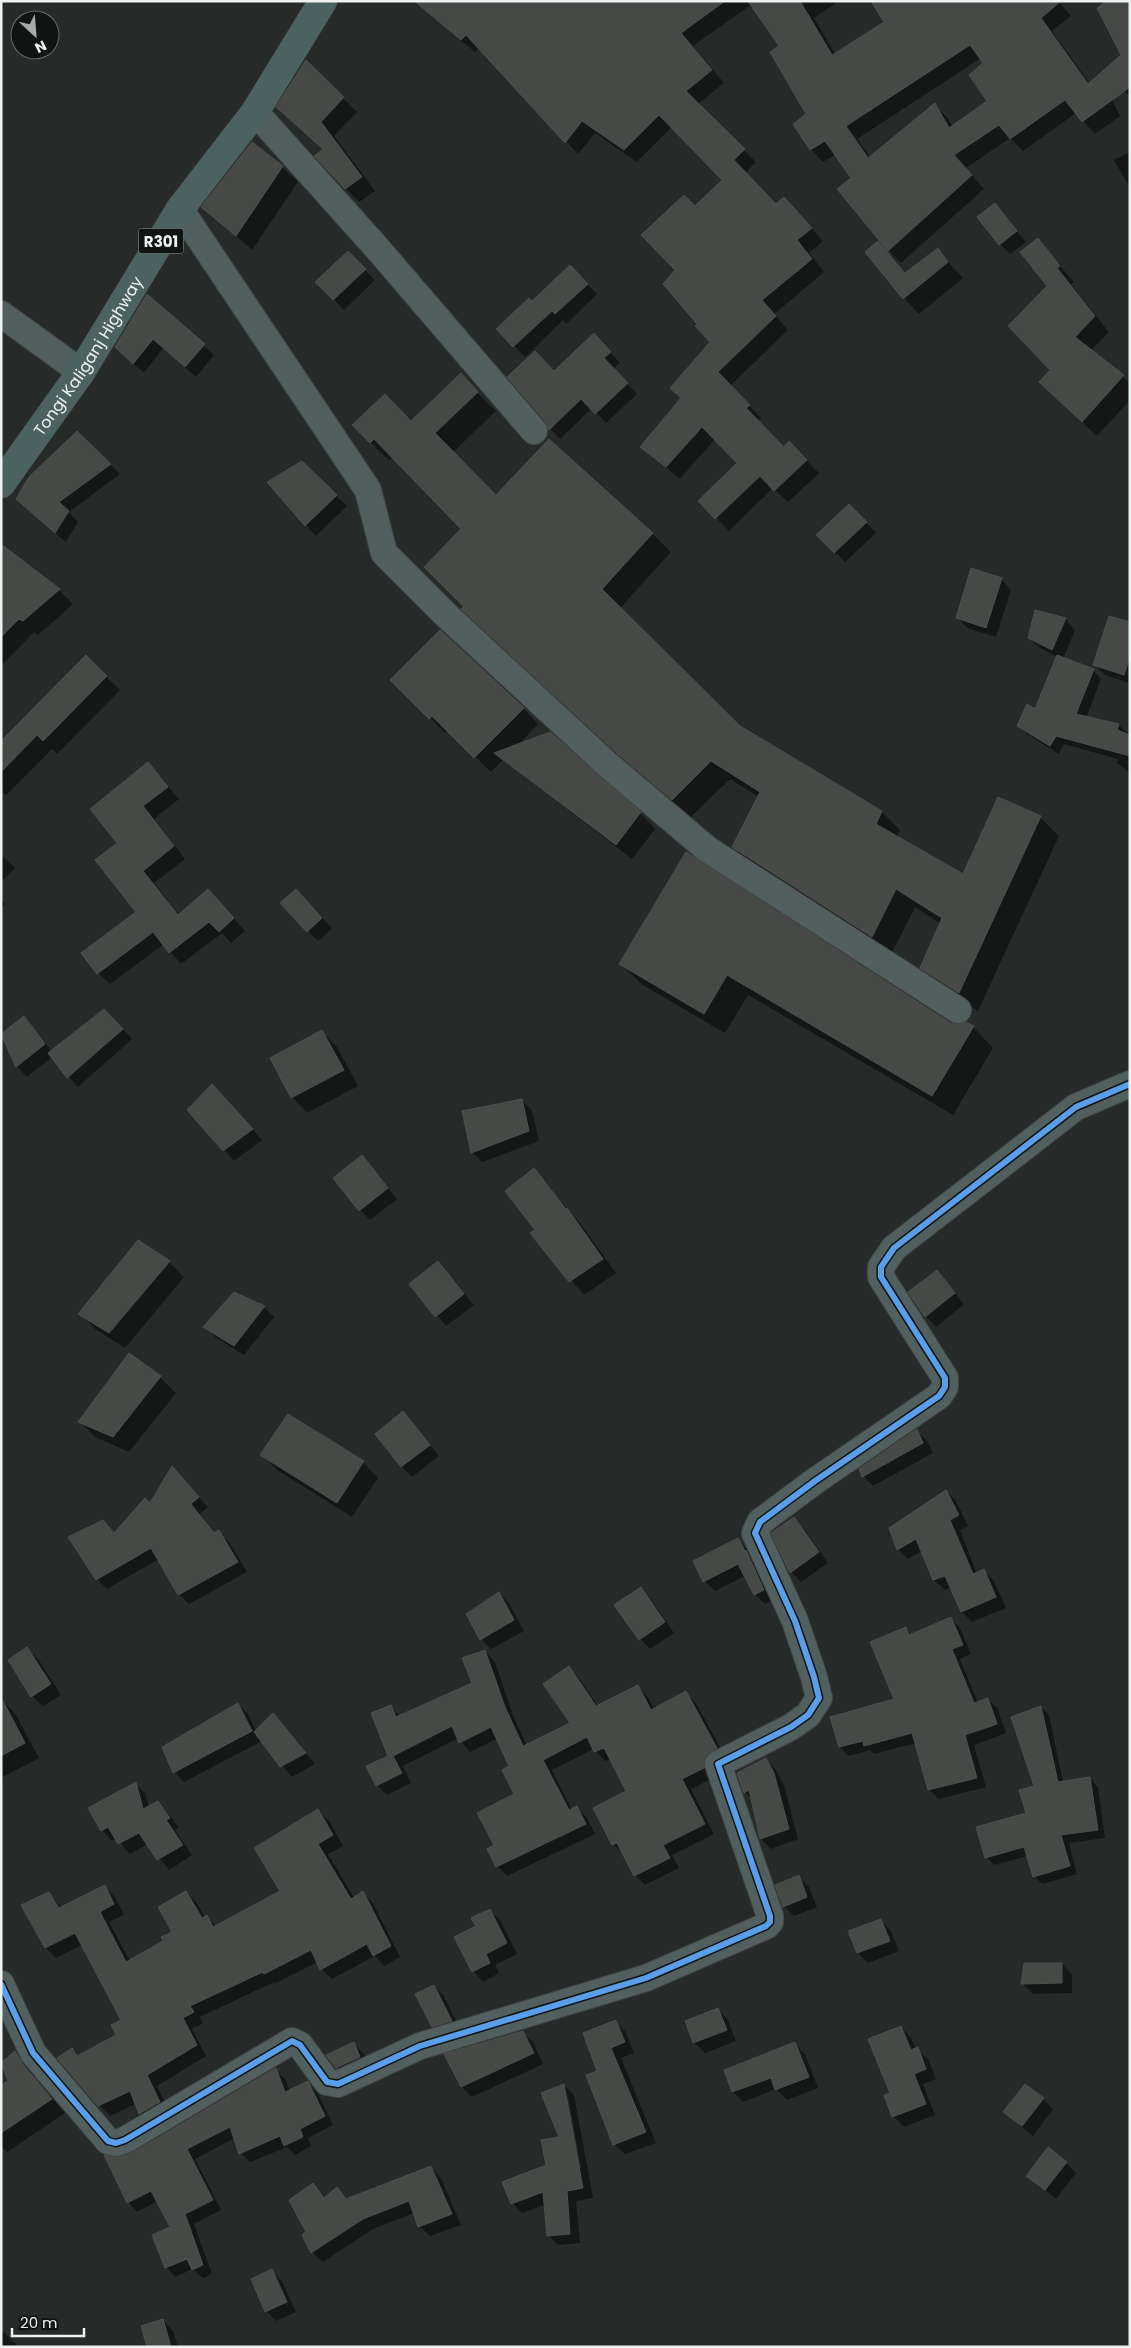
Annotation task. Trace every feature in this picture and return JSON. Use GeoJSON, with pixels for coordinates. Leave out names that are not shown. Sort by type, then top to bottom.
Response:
{"type":"FeatureCollection","features":[{"type":"Feature","properties":{"kind":"main road","name":"Tongi Kaliganj Highway"},"geometry":{"type":"LineString","coordinates":[[1,484],[81,372],[180,209],[255,112],[323,1]]}},
{"type":"Feature","properties":{"kind":"street"},"geometry":{"type":"LineString","coordinates":[[255,112],[383,255],[534,431]]}},
{"type":"Feature","properties":{"kind":"street"},"geometry":{"type":"LineString","coordinates":[[180,209],[368,490],[384,553],[446,615],[601,758],[707,849],[958,1010]]}},
{"type":"Feature","properties":{"kind":"street"},"geometry":{"type":"LineString","coordinates":[[1,314],[81,372]]}},
{"type":"Feature","properties":{"kind":"street"},"geometry":{"type":"LineString","coordinates":[[1,1984],[33,2053],[108,2142],[116,2142],[125,2140],[292,2041],[300,2045],[327,2082],[332,2085],[338,2084],[420,2046],[646,1978],[766,1926],[770,1922],[770,1916],[718,1764],[791,1728],[808,1715],[819,1698],[795,1620],[755,1533],[760,1522],[815,1481],[939,1396],[945,1387],[944,1378],[881,1277],[881,1267],[894,1248],[1076,1108],[1130,1084]]}},
{"type":"Feature","properties":{"kind":"building"},"geometry":{"type":"Polygon","coordinates":[[[414,1],[725,1],[681,33],[712,70],[686,91],[745,149],[734,160],[776,204],[784,197],[812,228],[797,240],[812,259],[762,300],[776,316],[718,372],[750,405],[746,408],[784,447],[789,441],[807,460],[774,491],[760,476],[715,519],[698,501],[737,463],[702,427],[666,467],[640,447],[681,398],[670,388],[710,342],[695,326],[697,324],[663,284],[675,270],[641,235],[684,195],[695,206],[722,180],[659,115],[624,150],[582,121],[565,143],[466,35],[461,40],[414,1]]]}},
{"type":"Feature","properties":{"kind":"building"},"geometry":{"type":"Polygon","coordinates":[[[748,1],[800,1],[832,55],[884,22],[871,1],[1061,1],[1041,18],[1088,84],[1121,55],[1097,8],[1106,1],[1130,1],[1130,87],[1082,122],[1065,100],[1010,139],[999,125],[954,155],[972,175],[888,251],[837,189],[851,178],[825,141],[810,150],[793,124],[806,114],[770,52],[779,46],[748,1]],[[970,45],[846,126],[868,158],[935,103],[949,128],[987,101],[969,75],[983,63],[970,45]]]}},
{"type":"Feature","properties":{"kind":"building"},"geometry":{"type":"Polygon","coordinates":[[[306,60],[344,97],[321,122],[362,177],[345,189],[314,156],[323,149],[276,107],[306,60]]]}},
{"type":"Feature","properties":{"kind":"building"},"geometry":{"type":"Polygon","coordinates":[[[252,142],[283,166],[236,236],[201,207],[252,142]]]}},
{"type":"Feature","properties":{"kind":"building"},"geometry":{"type":"Polygon","coordinates":[[[995,203],[1017,231],[999,245],[977,217],[995,203]]]}},
{"type":"Feature","properties":{"kind":"building"},"geometry":{"type":"Polygon","coordinates":[[[1038,238],[1060,266],[1057,268],[1095,316],[1075,337],[1124,375],[1082,422],[1039,382],[1050,370],[1008,326],[1047,286],[1020,252],[1038,238]]]}},
{"type":"Feature","properties":{"kind":"building"},"geometry":{"type":"Polygon","coordinates":[[[878,241],[905,273],[938,248],[948,262],[903,299],[865,252],[878,241]]]}},
{"type":"Feature","properties":{"kind":"building"},"geometry":{"type":"Polygon","coordinates":[[[348,251],[366,269],[333,300],[315,282],[348,251]]]}},
{"type":"Feature","properties":{"kind":"building"},"geometry":{"type":"Polygon","coordinates":[[[570,265],[588,284],[555,314],[552,311],[513,347],[496,329],[529,298],[532,301],[570,265]]]}},
{"type":"Feature","properties":{"kind":"building"},"geometry":{"type":"Polygon","coordinates":[[[147,294],[205,344],[185,367],[153,339],[133,364],[115,347],[147,294]]]}},
{"type":"Feature","properties":{"kind":"building"},"geometry":{"type":"Polygon","coordinates":[[[594,333],[611,352],[604,358],[628,383],[595,414],[581,399],[549,430],[545,421],[507,377],[535,351],[554,371],[594,333]]]}},
{"type":"Feature","properties":{"kind":"building"},"geometry":{"type":"Polygon","coordinates":[[[461,373],[478,392],[435,433],[496,495],[549,439],[653,533],[602,589],[740,726],[882,811],[876,824],[963,874],[998,797],[1041,816],[959,993],[920,968],[942,918],[896,889],[872,937],[732,847],[760,792],[711,761],[672,800],[618,754],[461,609],[464,607],[424,567],[461,529],[374,439],[370,443],[352,425],[385,394],[411,421],[461,373]]]}},
{"type":"Feature","properties":{"kind":"building"},"geometry":{"type":"Polygon","coordinates":[[[77,431],[111,464],[59,502],[69,511],[55,533],[16,499],[29,477],[77,431]]]}},
{"type":"Feature","properties":{"kind":"building"},"geometry":{"type":"Polygon","coordinates":[[[302,461],[337,495],[305,526],[267,482],[302,461]]]}},
{"type":"Feature","properties":{"kind":"building"},"geometry":{"type":"Polygon","coordinates":[[[849,504],[867,522],[834,553],[816,535],[849,504]]]}},
{"type":"Feature","properties":{"kind":"building"},"geometry":{"type":"Polygon","coordinates":[[[1,544],[60,589],[23,621],[19,619],[1,637],[1,544]]]}},
{"type":"Feature","properties":{"kind":"building"},"geometry":{"type":"Polygon","coordinates":[[[971,568],[1002,578],[986,628],[956,618],[971,568]]]}},
{"type":"Feature","properties":{"kind":"building"},"geometry":{"type":"Polygon","coordinates":[[[1035,610],[1066,618],[1052,650],[1028,638],[1035,610]]]}},
{"type":"Feature","properties":{"kind":"building"},"geometry":{"type":"Polygon","coordinates":[[[1109,616],[1130,622],[1130,656],[1124,675],[1093,665],[1109,616]]]}},
{"type":"Feature","properties":{"kind":"building"},"geometry":{"type":"Polygon","coordinates":[[[440,630],[524,708],[474,758],[432,716],[429,719],[390,680],[440,630]]]}},
{"type":"Feature","properties":{"kind":"building"},"geometry":{"type":"Polygon","coordinates":[[[86,655],[107,676],[43,741],[37,735],[1,772],[1,741],[86,655]]]}},
{"type":"Feature","properties":{"kind":"building"},"geometry":{"type":"Polygon","coordinates":[[[1057,655],[1094,669],[1076,714],[1119,724],[1117,730],[1130,735],[1130,756],[1056,736],[1050,746],[1017,726],[1027,704],[1035,709],[1057,655]]]}},
{"type":"Feature","properties":{"kind":"building"},"geometry":{"type":"Polygon","coordinates":[[[550,732],[641,812],[616,845],[494,753],[550,732]]]}},
{"type":"Feature","properties":{"kind":"building"},"geometry":{"type":"Polygon","coordinates":[[[148,762],[168,787],[143,806],[174,846],[143,871],[178,915],[208,889],[234,918],[219,932],[209,922],[169,953],[153,932],[97,974],[81,953],[136,912],[95,860],[117,843],[90,809],[148,762]]]}},
{"type":"Feature","properties":{"kind":"building"},"geometry":{"type":"Polygon","coordinates":[[[686,852],[950,1023],[958,1025],[966,1022],[974,1026],[932,1096],[727,975],[704,1014],[619,964],[686,852]]]}},
{"type":"Feature","properties":{"kind":"building"},"geometry":{"type":"Polygon","coordinates":[[[296,889],[322,918],[307,932],[280,903],[296,889]]]}},
{"type":"Feature","properties":{"kind":"building"},"geometry":{"type":"Polygon","coordinates":[[[104,1009],[123,1029],[67,1078],[48,1053],[104,1009]]]}},
{"type":"Feature","properties":{"kind":"building"},"geometry":{"type":"Polygon","coordinates":[[[24,1016],[45,1044],[16,1067],[1,1034],[24,1016]]]}},
{"type":"Feature","properties":{"kind":"building"},"geometry":{"type":"Polygon","coordinates":[[[322,1030],[344,1070],[291,1098],[270,1058],[322,1030]]]}},
{"type":"Feature","properties":{"kind":"building"},"geometry":{"type":"Polygon","coordinates":[[[212,1084],[253,1129],[223,1151],[187,1110],[212,1084]]]}},
{"type":"Feature","properties":{"kind":"building"},"geometry":{"type":"Polygon","coordinates":[[[522,1099],[529,1131],[471,1153],[462,1111],[522,1099]]]}},
{"type":"Feature","properties":{"kind":"building"},"geometry":{"type":"Polygon","coordinates":[[[362,1155],[388,1188],[359,1211],[333,1178],[362,1155]]]}},
{"type":"Feature","properties":{"kind":"building"},"geometry":{"type":"Polygon","coordinates":[[[534,1168],[567,1208],[603,1259],[569,1282],[530,1233],[535,1230],[505,1191],[534,1168]]]}},
{"type":"Feature","properties":{"kind":"building"},"geometry":{"type":"Polygon","coordinates":[[[138,1240],[170,1261],[109,1333],[78,1314],[138,1240]]]}},
{"type":"Feature","properties":{"kind":"building"},"geometry":{"type":"Polygon","coordinates":[[[438,1261],[464,1294],[435,1317],[409,1284],[438,1261]]]}},
{"type":"Feature","properties":{"kind":"building"},"geometry":{"type":"Polygon","coordinates":[[[937,1270],[955,1293],[925,1317],[908,1292],[937,1270]]]}},
{"type":"Feature","properties":{"kind":"building"},"geometry":{"type":"Polygon","coordinates":[[[234,1292],[265,1306],[234,1346],[203,1327],[234,1292]]]}},
{"type":"Feature","properties":{"kind":"building"},"geometry":{"type":"Polygon","coordinates":[[[129,1353],[161,1376],[113,1437],[78,1422],[129,1353]]]}},
{"type":"Feature","properties":{"kind":"building"},"geometry":{"type":"Polygon","coordinates":[[[403,1411],[430,1445],[401,1467],[375,1434],[403,1411]]]}},
{"type":"Feature","properties":{"kind":"building"},"geometry":{"type":"Polygon","coordinates":[[[288,1414],[364,1461],[337,1503],[260,1455],[288,1414]]]}},
{"type":"Feature","properties":{"kind":"building"},"geometry":{"type":"Polygon","coordinates":[[[917,1429],[923,1443],[862,1477],[859,1469],[917,1429]]]}},
{"type":"Feature","properties":{"kind":"building"},"geometry":{"type":"Polygon","coordinates":[[[172,1466],[199,1497],[191,1504],[214,1533],[219,1530],[238,1562],[178,1595],[151,1548],[96,1580],[68,1537],[103,1520],[114,1533],[145,1498],[150,1503],[172,1466]]]}},
{"type":"Feature","properties":{"kind":"building"},"geometry":{"type":"Polygon","coordinates":[[[946,1490],[959,1515],[950,1520],[973,1574],[984,1569],[996,1597],[961,1612],[945,1576],[933,1580],[916,1539],[897,1550],[889,1528],[946,1490]]]}},
{"type":"Feature","properties":{"kind":"building"},"geometry":{"type":"Polygon","coordinates":[[[794,1517],[819,1552],[790,1573],[771,1533],[794,1517]]]}},
{"type":"Feature","properties":{"kind":"building"},"geometry":{"type":"Polygon","coordinates":[[[738,1538],[746,1550],[764,1590],[754,1595],[738,1564],[703,1582],[693,1561],[738,1538]]]}},
{"type":"Feature","properties":{"kind":"building"},"geometry":{"type":"Polygon","coordinates":[[[641,1587],[665,1622],[639,1640],[614,1605],[641,1587]]]}},
{"type":"Feature","properties":{"kind":"building"},"geometry":{"type":"Polygon","coordinates":[[[499,1592],[514,1620],[480,1640],[466,1614],[499,1592]]]}},
{"type":"Feature","properties":{"kind":"building"},"geometry":{"type":"Polygon","coordinates":[[[951,1617],[963,1645],[952,1649],[974,1703],[988,1698],[997,1724],[965,1735],[977,1778],[928,1790],[912,1733],[864,1746],[863,1741],[839,1747],[830,1717],[894,1699],[870,1642],[906,1627],[909,1635],[951,1617]]]}},
{"type":"Feature","properties":{"kind":"building"},"geometry":{"type":"Polygon","coordinates":[[[27,1647],[51,1684],[31,1697],[8,1660],[27,1647]]]}},
{"type":"Feature","properties":{"kind":"building"},"geometry":{"type":"Polygon","coordinates":[[[485,1650],[505,1707],[523,1746],[570,1723],[543,1684],[569,1666],[596,1706],[638,1685],[651,1710],[686,1691],[717,1748],[706,1756],[704,1768],[682,1779],[705,1824],[663,1845],[670,1858],[634,1876],[617,1843],[612,1845],[593,1808],[626,1791],[604,1748],[594,1752],[587,1737],[543,1760],[569,1810],[577,1806],[586,1824],[496,1867],[487,1849],[494,1845],[477,1813],[514,1794],[502,1770],[509,1766],[491,1727],[459,1743],[452,1726],[393,1756],[402,1773],[376,1786],[366,1766],[388,1756],[371,1713],[391,1705],[396,1717],[472,1683],[462,1658],[485,1650]]]}},
{"type":"Feature","properties":{"kind":"building"},"geometry":{"type":"Polygon","coordinates":[[[1,1697],[25,1743],[1,1756],[1,1697]]]}},
{"type":"Feature","properties":{"kind":"building"},"geometry":{"type":"Polygon","coordinates":[[[238,1703],[252,1731],[173,1773],[162,1747],[238,1703]]]}},
{"type":"Feature","properties":{"kind":"building"},"geometry":{"type":"Polygon","coordinates":[[[1041,1706],[1058,1782],[1090,1777],[1098,1830],[1061,1835],[1070,1866],[1033,1877],[1024,1847],[985,1858],[976,1827],[1026,1813],[1019,1790],[1034,1786],[1011,1717],[1041,1706]]]}},
{"type":"Feature","properties":{"kind":"building"},"geometry":{"type":"Polygon","coordinates":[[[273,1713],[306,1753],[280,1767],[254,1732],[273,1713]]]}},
{"type":"Feature","properties":{"kind":"building"},"geometry":{"type":"Polygon","coordinates":[[[766,1758],[774,1773],[789,1829],[760,1839],[749,1790],[744,1793],[737,1773],[766,1758]]]}},
{"type":"Feature","properties":{"kind":"building"},"geometry":{"type":"Polygon","coordinates":[[[136,1782],[143,1809],[158,1801],[170,1818],[166,1820],[183,1845],[157,1860],[139,1833],[118,1844],[108,1827],[101,1831],[88,1808],[136,1782]]]}},
{"type":"Feature","properties":{"kind":"building"},"geometry":{"type":"Polygon","coordinates":[[[318,1809],[333,1835],[318,1844],[351,1899],[363,1891],[391,1946],[373,1956],[367,1944],[320,1970],[311,1950],[264,1974],[263,1972],[190,2006],[194,2012],[183,2018],[197,2045],[147,2075],[160,2102],[139,2114],[130,2091],[98,2106],[57,2058],[72,2048],[77,2056],[116,2035],[111,2025],[121,2020],[75,1933],[45,1948],[21,1905],[49,1892],[59,1908],[105,1885],[114,1904],[100,1912],[126,1962],[163,1941],[161,1937],[172,1932],[158,1907],[186,1891],[202,1918],[207,1915],[213,1927],[280,1891],[254,1848],[318,1809]]]}},
{"type":"Feature","properties":{"kind":"building"},"geometry":{"type":"Polygon","coordinates":[[[799,1875],[807,1897],[783,1907],[775,1885],[799,1875]]]}},
{"type":"Feature","properties":{"kind":"building"},"geometry":{"type":"Polygon","coordinates":[[[490,1909],[507,1943],[486,1954],[490,1963],[472,1972],[454,1937],[476,1926],[471,1918],[490,1909]]]}},
{"type":"Feature","properties":{"kind":"building"},"geometry":{"type":"Polygon","coordinates":[[[881,1919],[890,1941],[857,1953],[848,1931],[881,1919]]]}},
{"type":"Feature","properties":{"kind":"building"},"geometry":{"type":"Polygon","coordinates":[[[1024,1963],[1062,1963],[1062,1983],[1021,1984],[1024,1963]]]}},
{"type":"Feature","properties":{"kind":"building"},"geometry":{"type":"Polygon","coordinates":[[[434,1985],[452,2021],[432,2027],[415,1994],[434,1985]]]}},
{"type":"Feature","properties":{"kind":"building"},"geometry":{"type":"Polygon","coordinates":[[[718,2008],[727,2030],[693,2043],[685,2021],[718,2008]]]}},
{"type":"Feature","properties":{"kind":"building"},"geometry":{"type":"Polygon","coordinates":[[[616,2020],[625,2042],[611,2048],[646,2132],[613,2145],[586,2075],[597,2071],[583,2033],[616,2020]]]}},
{"type":"Feature","properties":{"kind":"building"},"geometry":{"type":"Polygon","coordinates":[[[901,2026],[911,2050],[918,2047],[926,2069],[914,2074],[926,2104],[892,2117],[884,2095],[890,2093],[868,2039],[901,2026]]]}},
{"type":"Feature","properties":{"kind":"building"},"geometry":{"type":"Polygon","coordinates":[[[523,2031],[534,2053],[461,2087],[444,2054],[523,2031]]]}},
{"type":"Feature","properties":{"kind":"building"},"geometry":{"type":"Polygon","coordinates":[[[354,2042],[360,2057],[336,2068],[326,2055],[354,2042]]]}},
{"type":"Feature","properties":{"kind":"building"},"geometry":{"type":"Polygon","coordinates":[[[795,2042],[809,2077],[775,2090],[771,2078],[732,2092],[724,2070],[795,2042]]]}},
{"type":"Feature","properties":{"kind":"building"},"geometry":{"type":"Polygon","coordinates":[[[15,2051],[22,2063],[52,2099],[1,2133],[1,2085],[8,2081],[1,2063],[15,2051]]]}},
{"type":"Feature","properties":{"kind":"building"},"geometry":{"type":"Polygon","coordinates":[[[276,2068],[285,2092],[308,2081],[325,2116],[300,2129],[303,2137],[284,2146],[280,2136],[239,2154],[230,2127],[187,2149],[213,2200],[185,2214],[203,2265],[192,2270],[187,2259],[165,2268],[152,2235],[170,2227],[151,2191],[127,2203],[104,2155],[120,2157],[132,2153],[276,2068]]]}},
{"type":"Feature","properties":{"kind":"building"},"geometry":{"type":"Polygon","coordinates":[[[564,2084],[583,2188],[567,2191],[570,2234],[547,2236],[543,2192],[511,2204],[502,2182],[546,2165],[541,2140],[559,2137],[541,2093],[564,2084]]]}},
{"type":"Feature","properties":{"kind":"building"},"geometry":{"type":"Polygon","coordinates":[[[1025,2084],[1044,2098],[1022,2126],[1003,2112],[1025,2084]]]}},
{"type":"Feature","properties":{"kind":"building"},"geometry":{"type":"Polygon","coordinates":[[[1048,2147],[1067,2162],[1045,2190],[1026,2176],[1048,2147]]]}},
{"type":"Feature","properties":{"kind":"building"},"geometry":{"type":"Polygon","coordinates":[[[431,2166],[452,2214],[418,2227],[409,2201],[363,2219],[311,2253],[302,2235],[306,2232],[289,2200],[313,2183],[324,2198],[337,2187],[346,2199],[431,2166]]]}},
{"type":"Feature","properties":{"kind":"building"},"geometry":{"type":"Polygon","coordinates":[[[272,2269],[287,2302],[265,2312],[251,2279],[272,2269]]]}},
{"type":"Feature","properties":{"kind":"building"},"geometry":{"type":"Polygon","coordinates":[[[163,2319],[171,2347],[147,2347],[141,2326],[163,2319]]]}},
{"type":"Feature","properties":{"kind":"cycle path"},"geometry":{"type":"LineString","coordinates":[[1,1984],[33,2053],[108,2141],[116,2143],[125,2140],[292,2041],[300,2045],[327,2082],[338,2084],[420,2046],[646,1978],[766,1926],[770,1922],[770,1916],[718,1764],[791,1727],[808,1715],[819,1698],[795,1621],[755,1533],[760,1522],[815,1481],[939,1396],[945,1387],[945,1378],[881,1277],[881,1267],[894,1248],[1076,1107],[1130,1084]]}}]}
